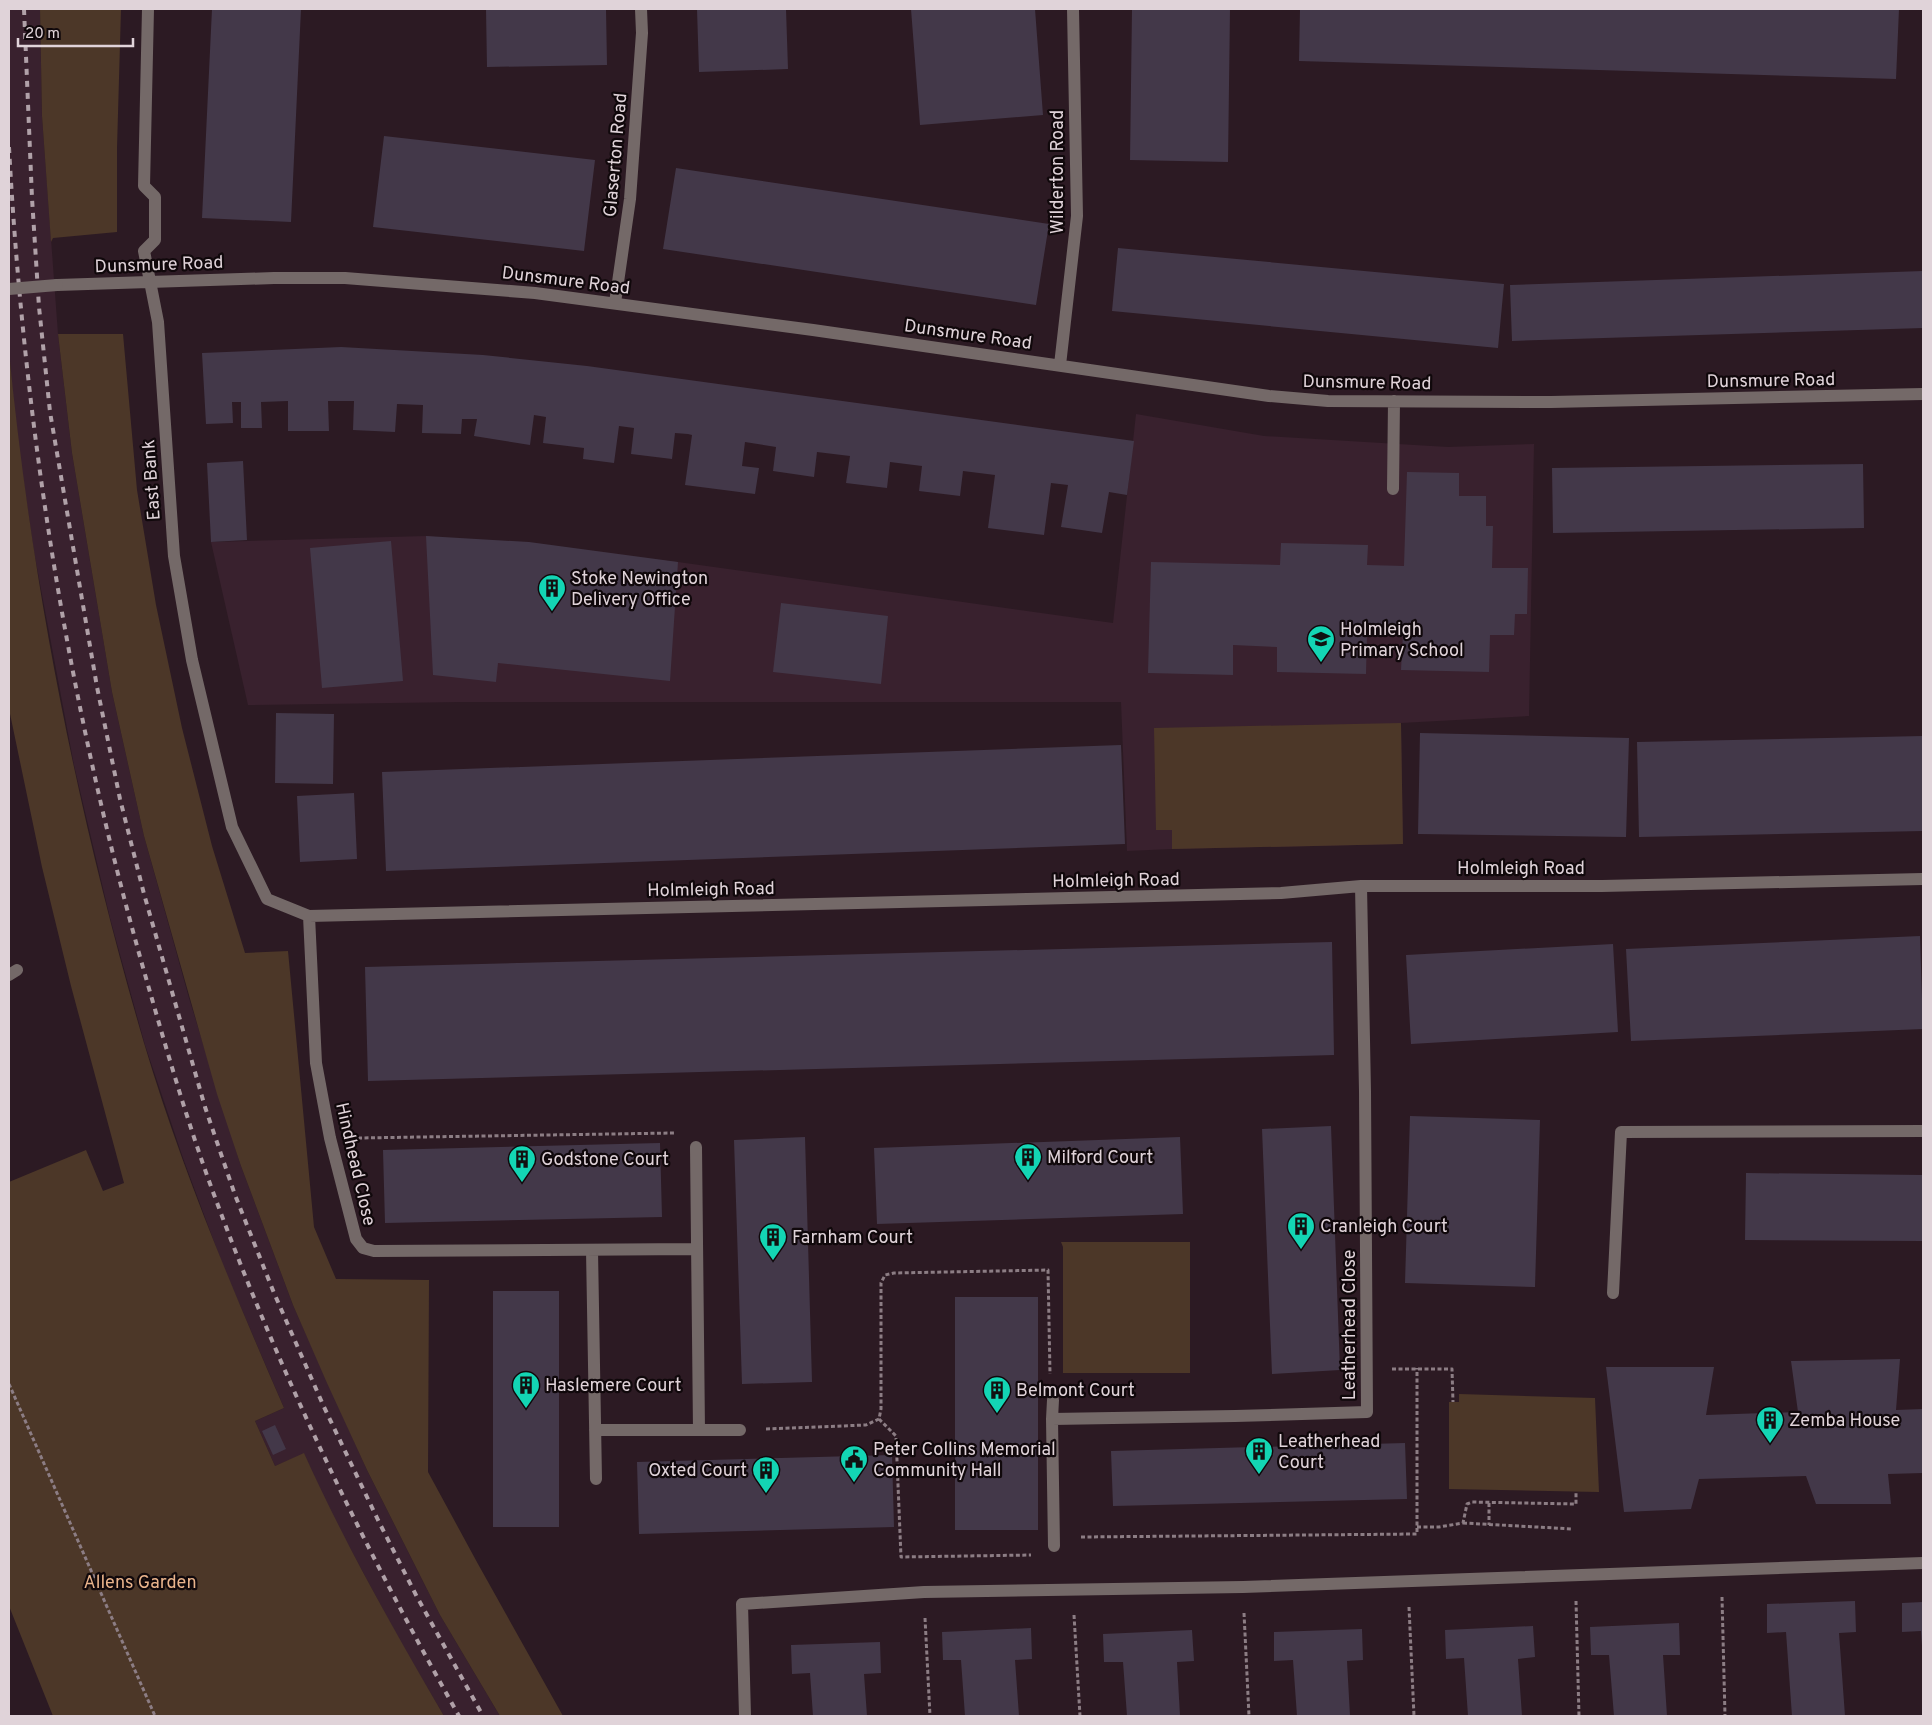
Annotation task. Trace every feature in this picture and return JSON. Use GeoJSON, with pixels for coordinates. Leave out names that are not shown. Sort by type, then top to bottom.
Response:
{"type":"FeatureCollection","features":[{"type":"Feature","properties":{"kind":"street","name":"East Bank"},"geometry":{"type":"LineString","coordinates":[[148,9],[144,186],[155,197],[155,240],[144,252],[158,322],[174,556],[192,660],[232,827],[267,899],[309,916]]}},
{"type":"Feature","properties":{"kind":"street","name":"Glaserton Road"},"geometry":{"type":"LineString","coordinates":[[615,303],[630,198],[642,33],[641,9]]}},
{"type":"Feature","properties":{"kind":"street","name":"Wilderton Road"},"geometry":{"type":"LineString","coordinates":[[1060,365],[1077,216],[1073,9]]}},
{"type":"Feature","properties":{"kind":"street","name":"Dunsmure Road"},"geometry":{"type":"LineString","coordinates":[[9,289],[149,281],[345,278],[535,293],[1060,365],[1269,396],[1328,401],[1551,402],[1923,394]]}},
{"type":"Feature","properties":{"kind":"street"},"geometry":{"type":"LineString","coordinates":[[1393,489],[1394,401]]}},
{"type":"Feature","properties":{"kind":"street","name":"Holmleigh Road"},"geometry":{"type":"LineString","coordinates":[[309,916],[1281,894],[1361,886],[1602,886],[1923,879]]}},
{"type":"Feature","properties":{"kind":"street","name":"Leatherhead Close"},"geometry":{"type":"LineString","coordinates":[[1052,1419],[1367,1412],[1365,1101],[1361,886]]}},
{"type":"Feature","properties":{"kind":"street","name":"Hindhead Close"},"geometry":{"type":"LineString","coordinates":[[309,916],[316,1063],[330,1138],[350,1222],[356,1239],[363,1248],[374,1250],[696,1249]]}},
{"type":"Feature","properties":{"kind":"street"},"geometry":{"type":"LineString","coordinates":[[1613,1293],[1621,1132],[1923,1131]]}},
{"type":"Feature","properties":{"kind":"street"},"geometry":{"type":"LineString","coordinates":[[696,1147],[699,1430]]}},
{"type":"Feature","properties":{"kind":"street"},"geometry":{"type":"LineString","coordinates":[[592,1250],[596,1479]]}},
{"type":"Feature","properties":{"kind":"street"},"geometry":{"type":"LineString","coordinates":[[1053,1400],[1054,1542]]}},
{"type":"Feature","properties":{"kind":"street"},"geometry":{"type":"LineString","coordinates":[[595,1430],[740,1430]]}},
{"type":"Feature","properties":{"kind":"street"},"geometry":{"type":"LineString","coordinates":[[745,1716],[742,1604],[924,1592],[1243,1587],[1923,1563]]}},
{"type":"Feature","properties":{"kind":"path"},"geometry":{"type":"LineString","coordinates":[[330,1138],[389,1139],[695,1133],[696,1147]]}},
{"type":"Feature","properties":{"kind":"path"},"geometry":{"type":"LineString","coordinates":[[879,1419],[881,1409],[881,1283],[885,1275],[894,1273],[1048,1270],[1053,1400]]}},
{"type":"Feature","properties":{"kind":"path"},"geometry":{"type":"LineString","coordinates":[[879,1419],[896,1436],[901,1557],[1055,1555],[1054,1542],[1417,1534],[1416,1368]]}},
{"type":"Feature","properties":{"kind":"path"},"geometry":{"type":"LineString","coordinates":[[1366,1369],[1452,1369],[1454,1402]]}},
{"type":"Feature","properties":{"kind":"path"},"geometry":{"type":"LineString","coordinates":[[9,1384],[155,1716]]}},
{"type":"Feature","properties":{"kind":"path"},"geometry":{"type":"LineString","coordinates":[[757,1429],[866,1425],[879,1419]]}},
{"type":"Feature","properties":{"kind":"path"},"geometry":{"type":"LineString","coordinates":[[1463,1523],[1467,1504],[1472,1502],[1576,1504],[1576,1491]]}},
{"type":"Feature","properties":{"kind":"path"},"geometry":{"type":"LineString","coordinates":[[1489,1503],[1489,1525]]}},
{"type":"Feature","properties":{"kind":"path"},"geometry":{"type":"LineString","coordinates":[[1417,1527],[1439,1527],[1463,1523],[1574,1529]]}},
{"type":"Feature","properties":{"kind":"path"},"geometry":{"type":"LineString","coordinates":[[1721,1571],[1724,1716]]}},
{"type":"Feature","properties":{"kind":"path"},"geometry":{"type":"LineString","coordinates":[[1575,1575],[1580,1716]]}},
{"type":"Feature","properties":{"kind":"path"},"geometry":{"type":"LineString","coordinates":[[1408,1581],[1414,1716]]}},
{"type":"Feature","properties":{"kind":"path"},"geometry":{"type":"LineString","coordinates":[[1243,1587],[1249,1716]]}},
{"type":"Feature","properties":{"kind":"path"},"geometry":{"type":"LineString","coordinates":[[1073,1590],[1080,1716]]}},
{"type":"Feature","properties":{"kind":"path"},"geometry":{"type":"LineString","coordinates":[[924,1592],[930,1716]]}},
{"type":"Feature","properties":{"kind":"shaded area"},"geometry":{"type":"Polygon","coordinates":[[[9,9],[40,9],[42,116],[58,334],[72,453],[112,692],[144,836],[189,998],[241,1166],[293,1305],[367,1470],[440,1615],[500,1716],[444,1716],[401,1643],[331,1513],[304,1454],[275,1466],[255,1421],[284,1408],[223,1266],[183,1158],[145,1045],[110,918],[74,765],[34,552],[17,438],[9,352],[9,9]]]}},
{"type":"Feature","properties":{"kind":"shaded area"},"geometry":{"type":"Polygon","coordinates":[[[1136,414],[1264,436],[1448,447],[1534,444],[1529,716],[1401,723],[1403,844],[1127,851],[1121,702],[461,702],[248,705],[211,542],[426,536],[678,562],[1113,623],[1136,414]]]}},
{"type":"Feature","properties":{"kind":"green space"},"geometry":{"type":"Polygon","coordinates":[[[40,9],[121,9],[117,148],[117,232],[53,238],[51,242],[42,116],[40,9]]]}},
{"type":"Feature","properties":{"kind":"green space"},"geometry":{"type":"Polygon","coordinates":[[[58,334],[123,334],[137,490],[156,605],[182,728],[212,846],[245,953],[288,951],[314,1227],[336,1279],[429,1280],[428,1472],[563,1716],[500,1716],[440,1615],[367,1470],[327,1383],[293,1305],[241,1166],[217,1094],[144,836],[112,692],[72,453],[58,334]]]}},
{"type":"Feature","properties":{"kind":"green space","name":"Allens Garden"},"geometry":{"type":"Polygon","coordinates":[[[9,352],[19,440],[44,614],[78,787],[120,958],[144,1043],[174,1136],[227,1273],[284,1408],[255,1421],[275,1466],[304,1453],[353,1554],[444,1716],[53,1716],[9,1606],[9,1182],[86,1150],[103,1191],[124,1183],[71,986],[42,867],[9,709],[9,352]]]}},
{"type":"Feature","properties":{"kind":"green space"},"geometry":{"type":"Polygon","coordinates":[[[1401,723],[1403,844],[1172,849],[1172,830],[1156,830],[1154,728],[1401,723]]]}},
{"type":"Feature","properties":{"kind":"green space"},"geometry":{"type":"Polygon","coordinates":[[[1061,1242],[1190,1242],[1190,1373],[1063,1373],[1063,1247],[1061,1242]]]}},
{"type":"Feature","properties":{"kind":"green space"},"geometry":{"type":"Polygon","coordinates":[[[1459,1394],[1595,1398],[1599,1492],[1449,1489],[1449,1402],[1459,1402],[1459,1394]]]}},
{"type":"Feature","properties":{"kind":"building"},"geometry":{"type":"Polygon","coordinates":[[[212,9],[301,9],[291,222],[202,218],[212,9]]]}},
{"type":"Feature","properties":{"kind":"building"},"geometry":{"type":"Polygon","coordinates":[[[486,9],[606,9],[607,65],[487,67],[486,9]]]}},
{"type":"Feature","properties":{"kind":"building"},"geometry":{"type":"Polygon","coordinates":[[[697,9],[786,9],[788,69],[699,72],[697,9]]]}},
{"type":"Feature","properties":{"kind":"building"},"geometry":{"type":"Polygon","coordinates":[[[911,9],[1035,9],[1043,115],[920,125],[911,9]]]}},
{"type":"Feature","properties":{"kind":"building"},"geometry":{"type":"Polygon","coordinates":[[[1132,9],[1230,9],[1228,162],[1130,160],[1132,9]]]}},
{"type":"Feature","properties":{"kind":"building"},"geometry":{"type":"Polygon","coordinates":[[[1300,9],[1899,9],[1896,79],[1299,61],[1300,9]]]}},
{"type":"Feature","properties":{"kind":"building"},"geometry":{"type":"Polygon","coordinates":[[[384,136],[595,160],[584,251],[373,227],[384,136]]]}},
{"type":"Feature","properties":{"kind":"building"},"geometry":{"type":"Polygon","coordinates":[[[676,168],[1049,224],[1036,305],[663,249],[676,168]]]}},
{"type":"Feature","properties":{"kind":"building"},"geometry":{"type":"Polygon","coordinates":[[[1118,248],[1504,284],[1498,348],[1112,311],[1118,248]]]}},
{"type":"Feature","properties":{"kind":"building"},"geometry":{"type":"Polygon","coordinates":[[[1923,271],[1923,328],[1512,341],[1510,285],[1923,271]]]}},
{"type":"Feature","properties":{"kind":"building"},"geometry":{"type":"Polygon","coordinates":[[[341,347],[483,355],[587,366],[1134,441],[1127,495],[1109,492],[1102,533],[1061,527],[1068,485],[1051,483],[1044,535],[988,528],[995,475],[963,471],[960,496],[919,491],[922,466],[890,462],[887,488],[846,483],[850,456],[817,452],[814,477],[773,471],[776,447],[745,442],[742,466],[759,468],[755,494],[685,485],[692,435],[688,434],[675,433],[672,459],[631,454],[634,428],[619,426],[614,463],[583,459],[584,448],[543,443],[546,417],[534,415],[530,445],[474,436],[477,419],[462,419],[461,434],[422,433],[423,405],[397,404],[395,432],[353,430],[354,401],[328,401],[329,431],[288,431],[288,401],[261,402],[262,428],[241,428],[241,402],[232,402],[233,423],[206,424],[202,353],[341,347]]]}},
{"type":"Feature","properties":{"kind":"building"},"geometry":{"type":"Polygon","coordinates":[[[243,461],[247,540],[211,542],[207,463],[243,461]]]}},
{"type":"Feature","properties":{"kind":"building"},"geometry":{"type":"Polygon","coordinates":[[[1863,464],[1864,528],[1553,533],[1552,468],[1863,464]]]}},
{"type":"Feature","properties":{"kind":"building"},"geometry":{"type":"Polygon","coordinates":[[[1407,472],[1459,473],[1459,496],[1486,496],[1486,526],[1493,526],[1492,568],[1528,568],[1527,614],[1515,614],[1514,635],[1490,635],[1489,672],[1401,670],[1403,633],[1367,632],[1366,674],[1277,672],[1277,647],[1233,645],[1233,675],[1148,673],[1151,562],[1280,565],[1281,543],[1368,545],[1367,565],[1404,566],[1407,472]]]}},
{"type":"Feature","properties":{"kind":"building","name":"Stoke Newington Delivery Office"},"geometry":{"type":"Polygon","coordinates":[[[426,536],[529,542],[678,562],[670,681],[498,663],[496,682],[433,675],[426,536]]]}},
{"type":"Feature","properties":{"kind":"building"},"geometry":{"type":"Polygon","coordinates":[[[391,541],[403,681],[322,688],[310,548],[391,541]]]}},
{"type":"Feature","properties":{"kind":"building"},"geometry":{"type":"Polygon","coordinates":[[[781,603],[888,616],[881,684],[773,672],[781,603]]]}},
{"type":"Feature","properties":{"kind":"building"},"geometry":{"type":"Polygon","coordinates":[[[276,713],[334,714],[333,784],[275,783],[276,713]]]}},
{"type":"Feature","properties":{"kind":"building"},"geometry":{"type":"Polygon","coordinates":[[[1420,733],[1629,738],[1626,837],[1418,834],[1420,733]]]}},
{"type":"Feature","properties":{"kind":"building"},"geometry":{"type":"Polygon","coordinates":[[[1923,736],[1923,831],[1639,837],[1637,742],[1923,736]]]}},
{"type":"Feature","properties":{"kind":"building"},"geometry":{"type":"Polygon","coordinates":[[[1121,745],[1125,844],[386,871],[382,772],[1121,745]]]}},
{"type":"Feature","properties":{"kind":"building"},"geometry":{"type":"Polygon","coordinates":[[[354,793],[357,859],[300,862],[297,796],[354,793]]]}},
{"type":"Feature","properties":{"kind":"building"},"geometry":{"type":"Polygon","coordinates":[[[1920,936],[1923,1029],[1631,1041],[1626,949],[1920,936]]]}},
{"type":"Feature","properties":{"kind":"building"},"geometry":{"type":"Polygon","coordinates":[[[1332,942],[1334,1055],[368,1081],[365,967],[1332,942]]]}},
{"type":"Feature","properties":{"kind":"building"},"geometry":{"type":"Polygon","coordinates":[[[1613,944],[1618,1032],[1411,1044],[1406,955],[1613,944]]]}},
{"type":"Feature","properties":{"kind":"building"},"geometry":{"type":"Polygon","coordinates":[[[1410,1116],[1540,1120],[1535,1287],[1405,1283],[1410,1116]]]}},
{"type":"Feature","properties":{"kind":"building","name":"Cranleigh Court"},"geometry":{"type":"Polygon","coordinates":[[[1331,1126],[1340,1370],[1272,1374],[1262,1129],[1331,1126]]]}},
{"type":"Feature","properties":{"kind":"building","name":"Farnham Court"},"geometry":{"type":"Polygon","coordinates":[[[805,1137],[812,1382],[742,1384],[734,1140],[805,1137]]]}},
{"type":"Feature","properties":{"kind":"building","name":"Milford Court"},"geometry":{"type":"Polygon","coordinates":[[[1180,1137],[1183,1214],[877,1224],[874,1148],[1180,1137]]]}},
{"type":"Feature","properties":{"kind":"building","name":"Godstone Court"},"geometry":{"type":"Polygon","coordinates":[[[660,1143],[662,1217],[385,1223],[383,1150],[660,1143]]]}},
{"type":"Feature","properties":{"kind":"building"},"geometry":{"type":"Polygon","coordinates":[[[1746,1173],[1923,1175],[1923,1241],[1745,1240],[1746,1173]]]}},
{"type":"Feature","properties":{"kind":"building","name":"Haslemere Court"},"geometry":{"type":"Polygon","coordinates":[[[493,1291],[559,1291],[559,1527],[493,1527],[493,1291]]]}},
{"type":"Feature","properties":{"kind":"building","name":"Belmont Court"},"geometry":{"type":"Polygon","coordinates":[[[955,1297],[1038,1297],[1038,1530],[955,1530],[955,1297]]]}},
{"type":"Feature","properties":{"kind":"building","name":"Zemba House"},"geometry":{"type":"Polygon","coordinates":[[[1900,1359],[1896,1410],[1923,1409],[1923,1473],[1888,1474],[1891,1504],[1816,1504],[1806,1476],[1699,1479],[1691,1509],[1624,1512],[1606,1367],[1714,1367],[1706,1415],[1798,1412],[1791,1361],[1900,1359]]]}},
{"type":"Feature","properties":{"kind":"building"},"geometry":{"type":"Polygon","coordinates":[[[275,1425],[286,1449],[273,1455],[262,1431],[275,1425]]]}},
{"type":"Feature","properties":{"kind":"building","name":"Leatherhead Court"},"geometry":{"type":"Polygon","coordinates":[[[1405,1443],[1407,1499],[1113,1506],[1111,1451],[1405,1443]]]}},
{"type":"Feature","properties":{"kind":"building","name":"Oxted Court"},"geometry":{"type":"Polygon","coordinates":[[[892,1455],[894,1527],[639,1534],[637,1462],[892,1455]]]}},
{"type":"Feature","properties":{"kind":"building"},"geometry":{"type":"Polygon","coordinates":[[[1855,1601],[1856,1632],[1839,1633],[1845,1716],[1792,1716],[1786,1632],[1767,1633],[1767,1604],[1855,1601]]]}},
{"type":"Feature","properties":{"kind":"building"},"geometry":{"type":"Polygon","coordinates":[[[1923,1602],[1922,1646],[1921,1631],[1902,1632],[1902,1603],[1923,1602]]]}},
{"type":"Feature","properties":{"kind":"building"},"geometry":{"type":"Polygon","coordinates":[[[1679,1623],[1680,1655],[1663,1655],[1667,1716],[1614,1716],[1609,1655],[1591,1655],[1590,1627],[1679,1623]]]}},
{"type":"Feature","properties":{"kind":"building"},"geometry":{"type":"Polygon","coordinates":[[[1533,1626],[1535,1657],[1518,1659],[1522,1716],[1468,1716],[1464,1658],[1446,1659],[1445,1630],[1533,1626]]]}},
{"type":"Feature","properties":{"kind":"building"},"geometry":{"type":"Polygon","coordinates":[[[1031,1628],[1032,1659],[1015,1660],[1019,1716],[965,1716],[961,1660],[943,1660],[942,1632],[1031,1628]]]}},
{"type":"Feature","properties":{"kind":"building"},"geometry":{"type":"Polygon","coordinates":[[[1362,1629],[1363,1660],[1347,1661],[1350,1716],[1297,1716],[1293,1660],[1274,1661],[1274,1632],[1362,1629]]]}},
{"type":"Feature","properties":{"kind":"building"},"geometry":{"type":"Polygon","coordinates":[[[1192,1630],[1194,1661],[1177,1662],[1180,1716],[1127,1716],[1123,1662],[1104,1662],[1103,1634],[1192,1630]]]}},
{"type":"Feature","properties":{"kind":"building"},"geometry":{"type":"Polygon","coordinates":[[[880,1642],[881,1673],[864,1674],[867,1716],[813,1716],[810,1673],[792,1674],[791,1645],[880,1642]]]}},
{"type":"Feature","properties":{"kind":"railway"},"geometry":{"type":"LineString","coordinates":[[24,9],[32,198],[39,307],[50,412],[97,687],[120,799],[144,894],[205,1107],[235,1195],[274,1293],[324,1407],[378,1520],[417,1597],[483,1716]]}},
{"type":"Feature","properties":{"kind":"railway"},"geometry":{"type":"LineString","coordinates":[[9,147],[26,355],[38,459],[54,563],[72,666],[93,768],[117,870],[152,1000],[206,1172],[269,1333],[327,1463],[391,1591],[459,1716]]}},
{"type":"Feature","properties":{"kind":"place","name":"Stoke Newington Delivery Office"},"geometry":{"type":"Point","coordinates":[552,612]}},
{"type":"Feature","properties":{"kind":"place","name":"Holmleigh Primary School"},"geometry":{"type":"Point","coordinates":[1321,663]}},
{"type":"Feature","properties":{"kind":"place","name":"Milford Court"},"geometry":{"type":"Point","coordinates":[1028,1181]}},
{"type":"Feature","properties":{"kind":"place","name":"Godstone Court"},"geometry":{"type":"Point","coordinates":[522,1183]}},
{"type":"Feature","properties":{"kind":"place","name":"Cranleigh Court"},"geometry":{"type":"Point","coordinates":[1301,1250]}},
{"type":"Feature","properties":{"kind":"place","name":"Farnham Court"},"geometry":{"type":"Point","coordinates":[773,1261]}},
{"type":"Feature","properties":{"kind":"place","name":"Haslemere Court"},"geometry":{"type":"Point","coordinates":[526,1409]}},
{"type":"Feature","properties":{"kind":"place","name":"Belmont Court"},"geometry":{"type":"Point","coordinates":[997,1414]}},
{"type":"Feature","properties":{"kind":"place","name":"Zemba House"},"geometry":{"type":"Point","coordinates":[1770,1444]}},
{"type":"Feature","properties":{"kind":"place","name":"Leatherhead Court"},"geometry":{"type":"Point","coordinates":[1259,1475]}},
{"type":"Feature","properties":{"kind":"place","name":"Peter Collins Memorial Community Hall"},"geometry":{"type":"Point","coordinates":[854,1483]}},
{"type":"Feature","properties":{"kind":"place","name":"Oxted Court"},"geometry":{"type":"Point","coordinates":[766,1494]}}]}
